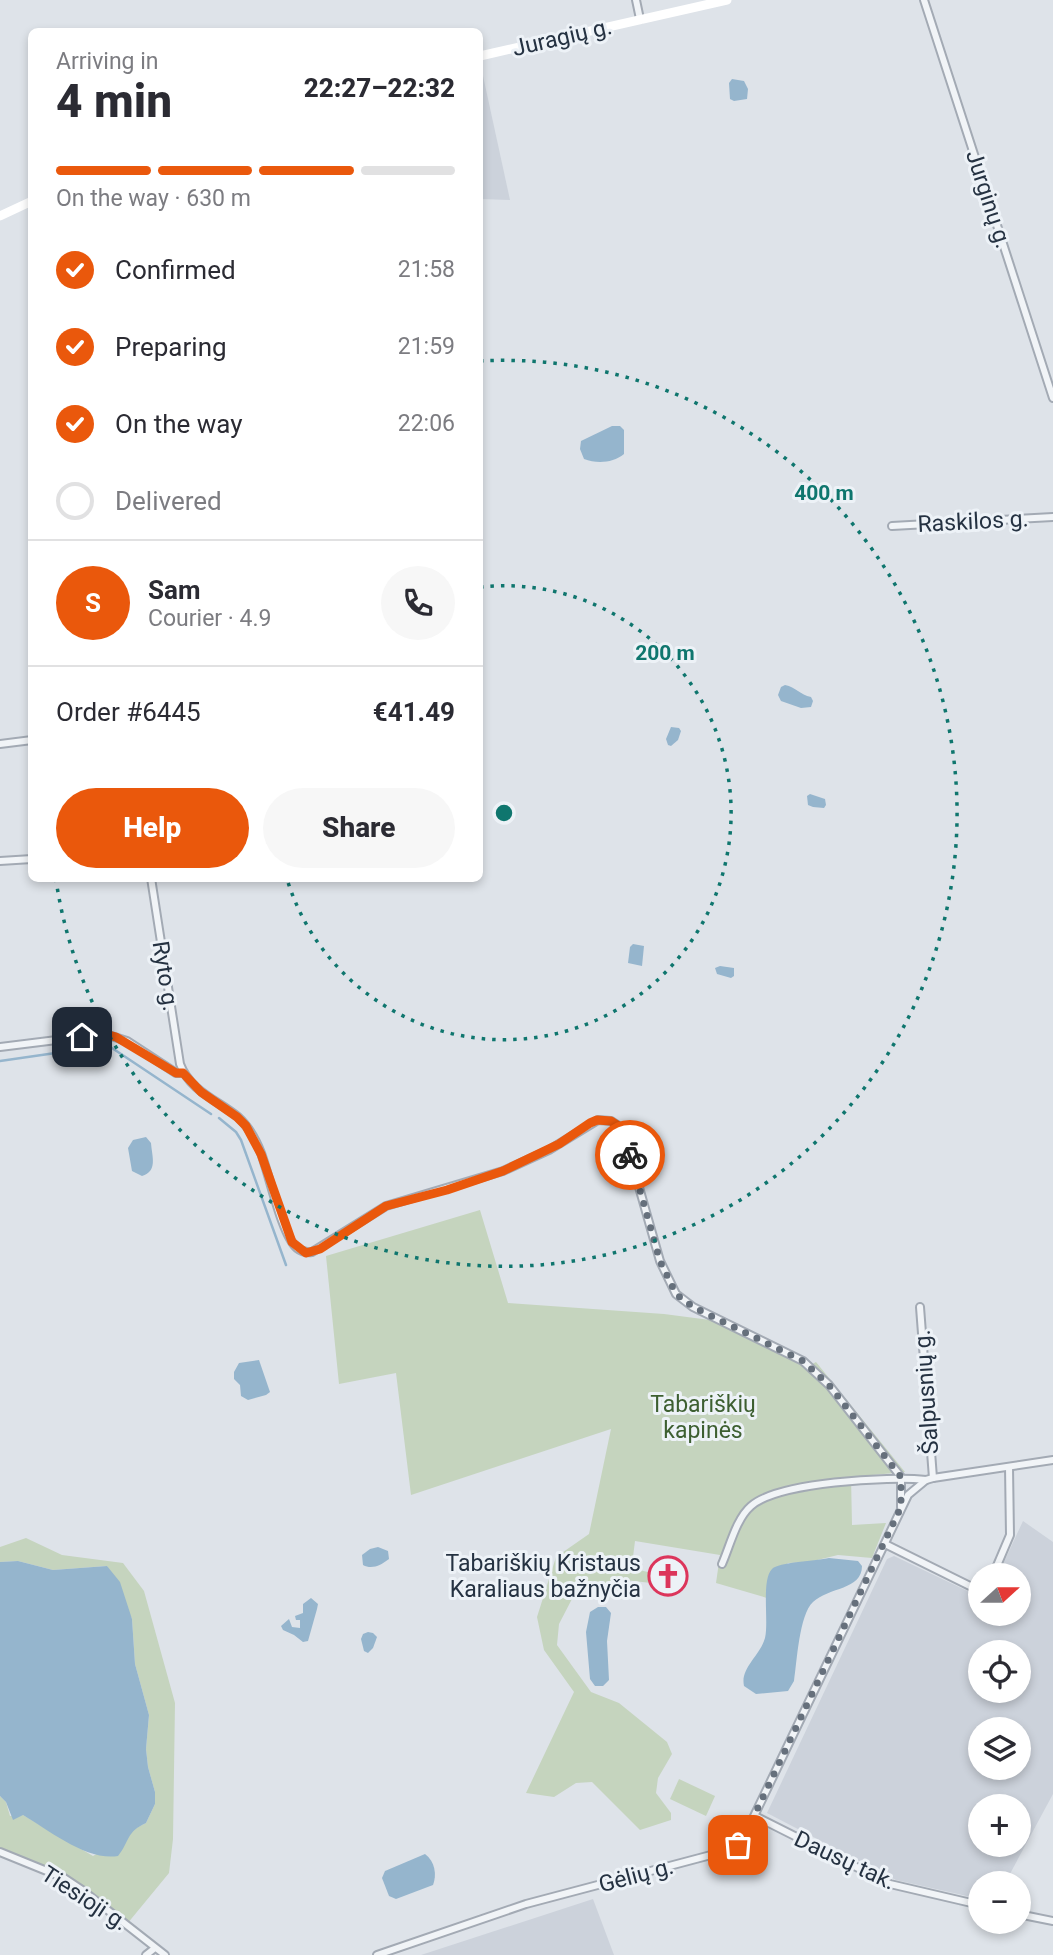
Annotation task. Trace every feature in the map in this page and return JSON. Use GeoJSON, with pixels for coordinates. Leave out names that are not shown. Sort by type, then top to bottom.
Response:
{"type":"FeatureCollection","features":[{"type":"Feature","properties":{"kind":"main road","name":"Juragių g."},"geometry":{"type":"LineString","coordinates":[[483,55],[727,0]]}},
{"type":"Feature","properties":{"kind":"main road"},"geometry":{"type":"LineString","coordinates":[[0,216],[28,203]]}},
{"type":"Feature","properties":{"kind":"street"},"geometry":{"type":"LineString","coordinates":[[636,0],[640,19]]}},
{"type":"Feature","properties":{"kind":"street","name":"Jurginų g."},"geometry":{"type":"LineString","coordinates":[[924,0],[1053,398]]}},
{"type":"Feature","properties":{"kind":"street","name":"Raskilos g."},"geometry":{"type":"LineString","coordinates":[[892,526],[1053,517]]}},
{"type":"Feature","properties":{"kind":"street"},"geometry":{"type":"LineString","coordinates":[[0,744],[28,740]]}},
{"type":"Feature","properties":{"kind":"street"},"geometry":{"type":"LineString","coordinates":[[0,861],[28,859]]}},
{"type":"Feature","properties":{"kind":"street","name":"Ryto g."},"geometry":{"type":"LineString","coordinates":[[152,882],[183,1073]]}},
{"type":"Feature","properties":{"kind":"street"},"geometry":{"type":"LineString","coordinates":[[0,1047],[105,1034],[127,1041],[176,1073],[183,1073],[201,1092],[246,1126],[261,1154],[292,1242],[306,1253],[320,1249],[386,1206],[447,1190],[503,1171],[559,1144],[590,1123],[604,1119],[611,1121],[622,1132],[627,1145],[660,1261],[676,1294],[693,1307],[813,1368],[842,1400],[901,1477],[901,1507]]}},
{"type":"Feature","properties":{"kind":"street","name":"Šalpusnių g."},"geometry":{"type":"LineString","coordinates":[[920,1307],[929,1479]]}},
{"type":"Feature","properties":{"kind":"street"},"geometry":{"type":"LineString","coordinates":[[722,1564],[750,1507],[760,1500],[804,1486],[901,1477],[929,1479],[1053,1461]]}},
{"type":"Feature","properties":{"kind":"street"},"geometry":{"type":"LineString","coordinates":[[998,1563],[1010,1535],[1009,1466]]}},
{"type":"Feature","properties":{"kind":"street","name":"Gėlių g."},"geometry":{"type":"LineString","coordinates":[[377,1955],[526,1904],[726,1851],[738,1845],[755,1816],[901,1507],[908,1495],[929,1479]]}},
{"type":"Feature","properties":{"kind":"street"},"geometry":{"type":"LineString","coordinates":[[884,1544],[968,1585]]}},
{"type":"Feature","properties":{"kind":"street","name":"Dausų tak."},"geometry":{"type":"LineString","coordinates":[[755,1816],[890,1884],[968,1902]]}},
{"type":"Feature","properties":{"kind":"street","name":"Tiesioji g."},"geometry":{"type":"LineString","coordinates":[[0,1852],[64,1878],[165,1955]]}},
{"type":"Feature","properties":{"kind":"street"},"geometry":{"type":"LineString","coordinates":[[1031,1917],[1053,1921]]}},
{"type":"Feature","properties":{"kind":"street"},"geometry":{"type":"LineString","coordinates":[[146,1955],[155,1948]]}},
{"type":"Feature","properties":{"kind":"shaded area"},"geometry":{"type":"Polygon","coordinates":[[[483,76],[510,200],[483,199],[483,76]]]}},
{"type":"Feature","properties":{"kind":"shaded area"},"geometry":{"type":"Polygon","coordinates":[[[1023,1521],[1053,1542],[1053,1794],[1031,1835],[1031,1794],[968,1794],[968,1857],[1019,1857],[1011,1871],[968,1871],[968,1896],[896,1880],[767,1813],[887,1559],[894,1556],[968,1591],[968,1626],[1031,1626],[1031,1563],[1004,1563],[1023,1521]]]}},
{"type":"Feature","properties":{"kind":"shaded area"},"geometry":{"type":"Polygon","coordinates":[[[593,1899],[614,1955],[421,1955],[593,1899]]]}},
{"type":"Feature","properties":{"kind":"green space","name":"Tabariškių kapinės"},"geometry":{"type":"Polygon","coordinates":[[[480,1210],[508,1303],[664,1314],[710,1320],[807,1367],[816,1362],[905,1472],[851,1477],[852,1525],[886,1523],[872,1558],[838,1555],[809,1562],[788,1563],[767,1585],[767,1598],[716,1583],[720,1555],[635,1541],[632,1565],[635,1569],[652,1573],[651,1583],[625,1580],[573,1597],[559,1624],[557,1645],[591,1692],[619,1703],[667,1742],[672,1754],[658,1778],[656,1793],[671,1813],[671,1820],[640,1830],[592,1782],[576,1783],[554,1797],[526,1793],[574,1692],[544,1650],[537,1617],[556,1557],[589,1534],[611,1429],[411,1495],[396,1373],[339,1384],[326,1256],[480,1210]]]}},
{"type":"Feature","properties":{"kind":"green space"},"geometry":{"type":"Polygon","coordinates":[[[26,1538],[62,1555],[123,1563],[144,1591],[175,1703],[173,1839],[169,1873],[127,1924],[58,1875],[0,1852],[0,1796],[6,1802],[10,1816],[23,1815],[93,1856],[146,1823],[155,1804],[146,1749],[149,1715],[135,1664],[132,1619],[107,1566],[53,1570],[18,1561],[0,1562],[0,1547],[26,1538]]]}},
{"type":"Feature","properties":{"kind":"green space"},"geometry":{"type":"Polygon","coordinates":[[[679,1779],[715,1796],[706,1816],[670,1799],[679,1779]]]}},
{"type":"Feature","properties":{"kind":"water"},"geometry":{"type":"Polygon","coordinates":[[[732,79],[744,81],[748,89],[747,99],[730,99],[729,83],[732,79]]]}},
{"type":"Feature","properties":{"kind":"water"},"geometry":{"type":"Polygon","coordinates":[[[612,426],[620,426],[624,430],[624,454],[605,462],[584,459],[580,449],[581,441],[612,426]]]}},
{"type":"Feature","properties":{"kind":"water"},"geometry":{"type":"Polygon","coordinates":[[[785,685],[811,697],[811,707],[801,708],[781,701],[778,695],[781,687],[785,685]]]}},
{"type":"Feature","properties":{"kind":"water"},"geometry":{"type":"Polygon","coordinates":[[[671,727],[681,731],[678,740],[671,746],[666,739],[671,727]]]}},
{"type":"Feature","properties":{"kind":"water"},"geometry":{"type":"Polygon","coordinates":[[[810,794],[825,799],[824,808],[808,805],[807,796],[810,794]]]}},
{"type":"Feature","properties":{"kind":"water"},"geometry":{"type":"Polygon","coordinates":[[[633,944],[644,946],[642,966],[628,963],[630,947],[633,944]]]}},
{"type":"Feature","properties":{"kind":"water"},"geometry":{"type":"Polygon","coordinates":[[[715,968],[734,968],[734,976],[731,978],[717,974],[715,968]]]}},
{"type":"Feature","properties":{"kind":"water"},"geometry":{"type":"Polygon","coordinates":[[[146,1137],[151,1143],[153,1163],[150,1171],[142,1176],[132,1171],[128,1148],[133,1140],[146,1137]]]}},
{"type":"Feature","properties":{"kind":"water"},"geometry":{"type":"Polygon","coordinates":[[[259,1360],[270,1392],[248,1400],[241,1396],[240,1385],[234,1379],[234,1372],[239,1363],[259,1360]]]}},
{"type":"Feature","properties":{"kind":"water"},"geometry":{"type":"Polygon","coordinates":[[[378,1547],[388,1551],[389,1559],[376,1566],[363,1565],[362,1555],[378,1547]]]}},
{"type":"Feature","properties":{"kind":"water"},"geometry":{"type":"Polygon","coordinates":[[[829,1558],[858,1561],[862,1566],[861,1574],[851,1584],[820,1597],[808,1608],[802,1628],[794,1681],[788,1691],[756,1694],[744,1686],[744,1680],[745,1673],[765,1638],[769,1574],[772,1569],[782,1565],[829,1558]]]}},
{"type":"Feature","properties":{"kind":"water"},"geometry":{"type":"Polygon","coordinates":[[[18,1561],[53,1570],[107,1566],[120,1582],[132,1619],[135,1664],[149,1715],[146,1749],[155,1804],[146,1823],[132,1833],[118,1856],[94,1854],[81,1849],[23,1815],[13,1820],[6,1802],[0,1796],[0,1562],[18,1561]]]}},
{"type":"Feature","properties":{"kind":"water"},"geometry":{"type":"Polygon","coordinates":[[[311,1598],[318,1604],[308,1641],[303,1642],[281,1626],[289,1619],[292,1627],[300,1628],[300,1620],[296,1620],[295,1616],[303,1613],[303,1604],[311,1598]]]}},
{"type":"Feature","properties":{"kind":"water"},"geometry":{"type":"Polygon","coordinates":[[[598,1607],[606,1607],[611,1613],[607,1641],[609,1680],[603,1686],[595,1686],[590,1679],[586,1632],[590,1612],[598,1607]]]}},
{"type":"Feature","properties":{"kind":"water"},"geometry":{"type":"Polygon","coordinates":[[[368,1632],[377,1637],[368,1653],[364,1651],[361,1639],[363,1634],[368,1632]]]}},
{"type":"Feature","properties":{"kind":"water"},"geometry":{"type":"Polygon","coordinates":[[[425,1854],[434,1868],[433,1885],[396,1899],[389,1896],[382,1878],[385,1871],[425,1854]]]}},
{"type":"Feature","properties":{"kind":"waterway"},"geometry":{"type":"LineString","coordinates":[[0,1061],[104,1046],[112,1048],[211,1114]]}},
{"type":"Feature","properties":{"kind":"waterway"},"geometry":{"type":"LineString","coordinates":[[219,1118],[236,1132],[241,1140],[286,1265]]}},
{"type":"Feature","properties":{"kind":"way so far"},"geometry":{"type":"LineString","coordinates":[[630,1155],[660,1261],[676,1294],[693,1307],[813,1368],[842,1400],[901,1477],[901,1507],[799,1726],[738,1845]]}},
{"type":"Feature","properties":{"kind":"place","name":"Tabariškių Kristaus Karaliaus bažnyčia"},"geometry":{"type":"Point","coordinates":[668,1576]}},
{"type":"Feature","properties":{"kind":"route"},"geometry":{"type":"LineString","coordinates":[[82,1037],[105,1034],[127,1041],[176,1073],[183,1073],[201,1092],[237,1117],[253,1136],[261,1154],[292,1242],[306,1253],[320,1249],[386,1206],[447,1190],[503,1171],[559,1144],[597,1120],[604,1119],[617,1125],[630,1155]]}}]}
